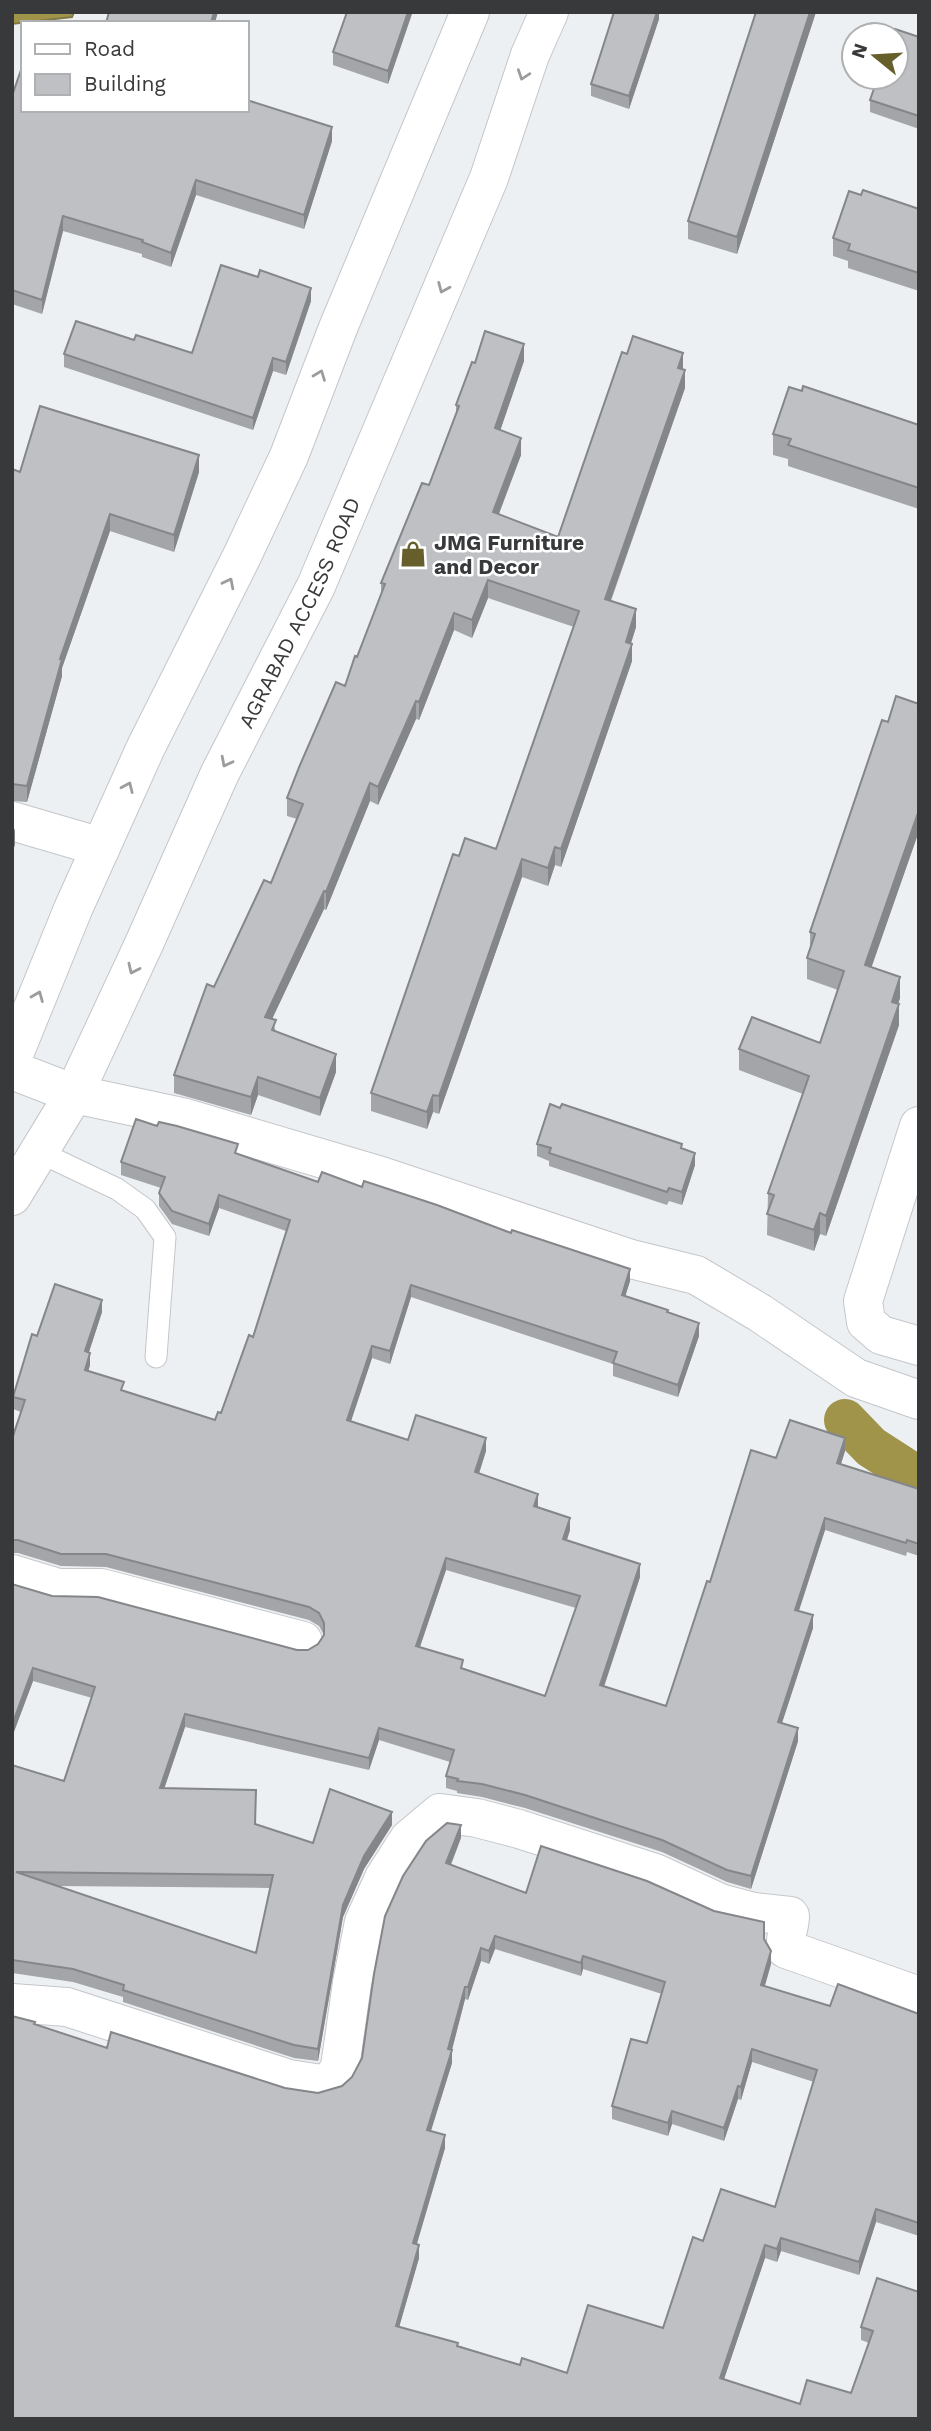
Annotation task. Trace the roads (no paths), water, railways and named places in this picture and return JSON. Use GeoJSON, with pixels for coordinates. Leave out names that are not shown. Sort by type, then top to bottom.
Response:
{"type":"FeatureCollection","features":[{"type":"Feature","properties":{"kind":"street"},"geometry":{"type":"LineString","coordinates":[[12,1059],[73,909],[146,747],[289,456],[338,328],[470,12]]}},
{"type":"Feature","properties":{"kind":"street","name":"AGRABAD ACCESS ROAD"},"geometry":{"type":"LineString","coordinates":[[12,1196],[74,1094],[144,946],[220,772],[316,586],[489,178],[530,55],[549,12]]}},
{"type":"Feature","properties":{"kind":"street"},"geometry":{"type":"LineString","coordinates":[[12,821],[101,847]]}},
{"type":"Feature","properties":{"kind":"street"},"geometry":{"type":"LineString","coordinates":[[12,1070],[74,1094],[194,1120],[381,1176],[631,1259],[696,1275],[760,1313],[856,1378],[919,1400]]}},
{"type":"Feature","properties":{"kind":"street"},"geometry":{"type":"LineString","coordinates":[[919,1126],[863,1301],[866,1322],[881,1335],[919,1346]]}},
{"type":"Feature","properties":{"kind":"street"},"geometry":{"type":"LineString","coordinates":[[12,1574],[58,1588],[101,1588],[303,1641]]}},
{"type":"Feature","properties":{"kind":"street"},"geometry":{"type":"LineString","coordinates":[[12,2003],[67,2007],[289,2078],[321,2084],[333,2079],[340,2067],[364,1922],[384,1878],[409,1839],[439,1814],[477,1818],[519,1829],[655,1873],[720,1903],[754,1912],[785,1914],[790,1916],[786,1949],[919,1996]]}},
{"type":"Feature","properties":{"kind":"lane"},"geometry":{"type":"LineString","coordinates":[[39,1152],[117,1189],[145,1209],[164,1237],[156,1357]]}},
{"type":"Feature","properties":{"kind":"waterway"},"geometry":{"type":"LineString","coordinates":[[845,1420],[871,1447],[919,1478]]}},
{"type":"Feature","properties":{"kind":"place","name":"JMG Furniture and Decor"},"geometry":{"type":"Point","coordinates":[413,554]}}]}
